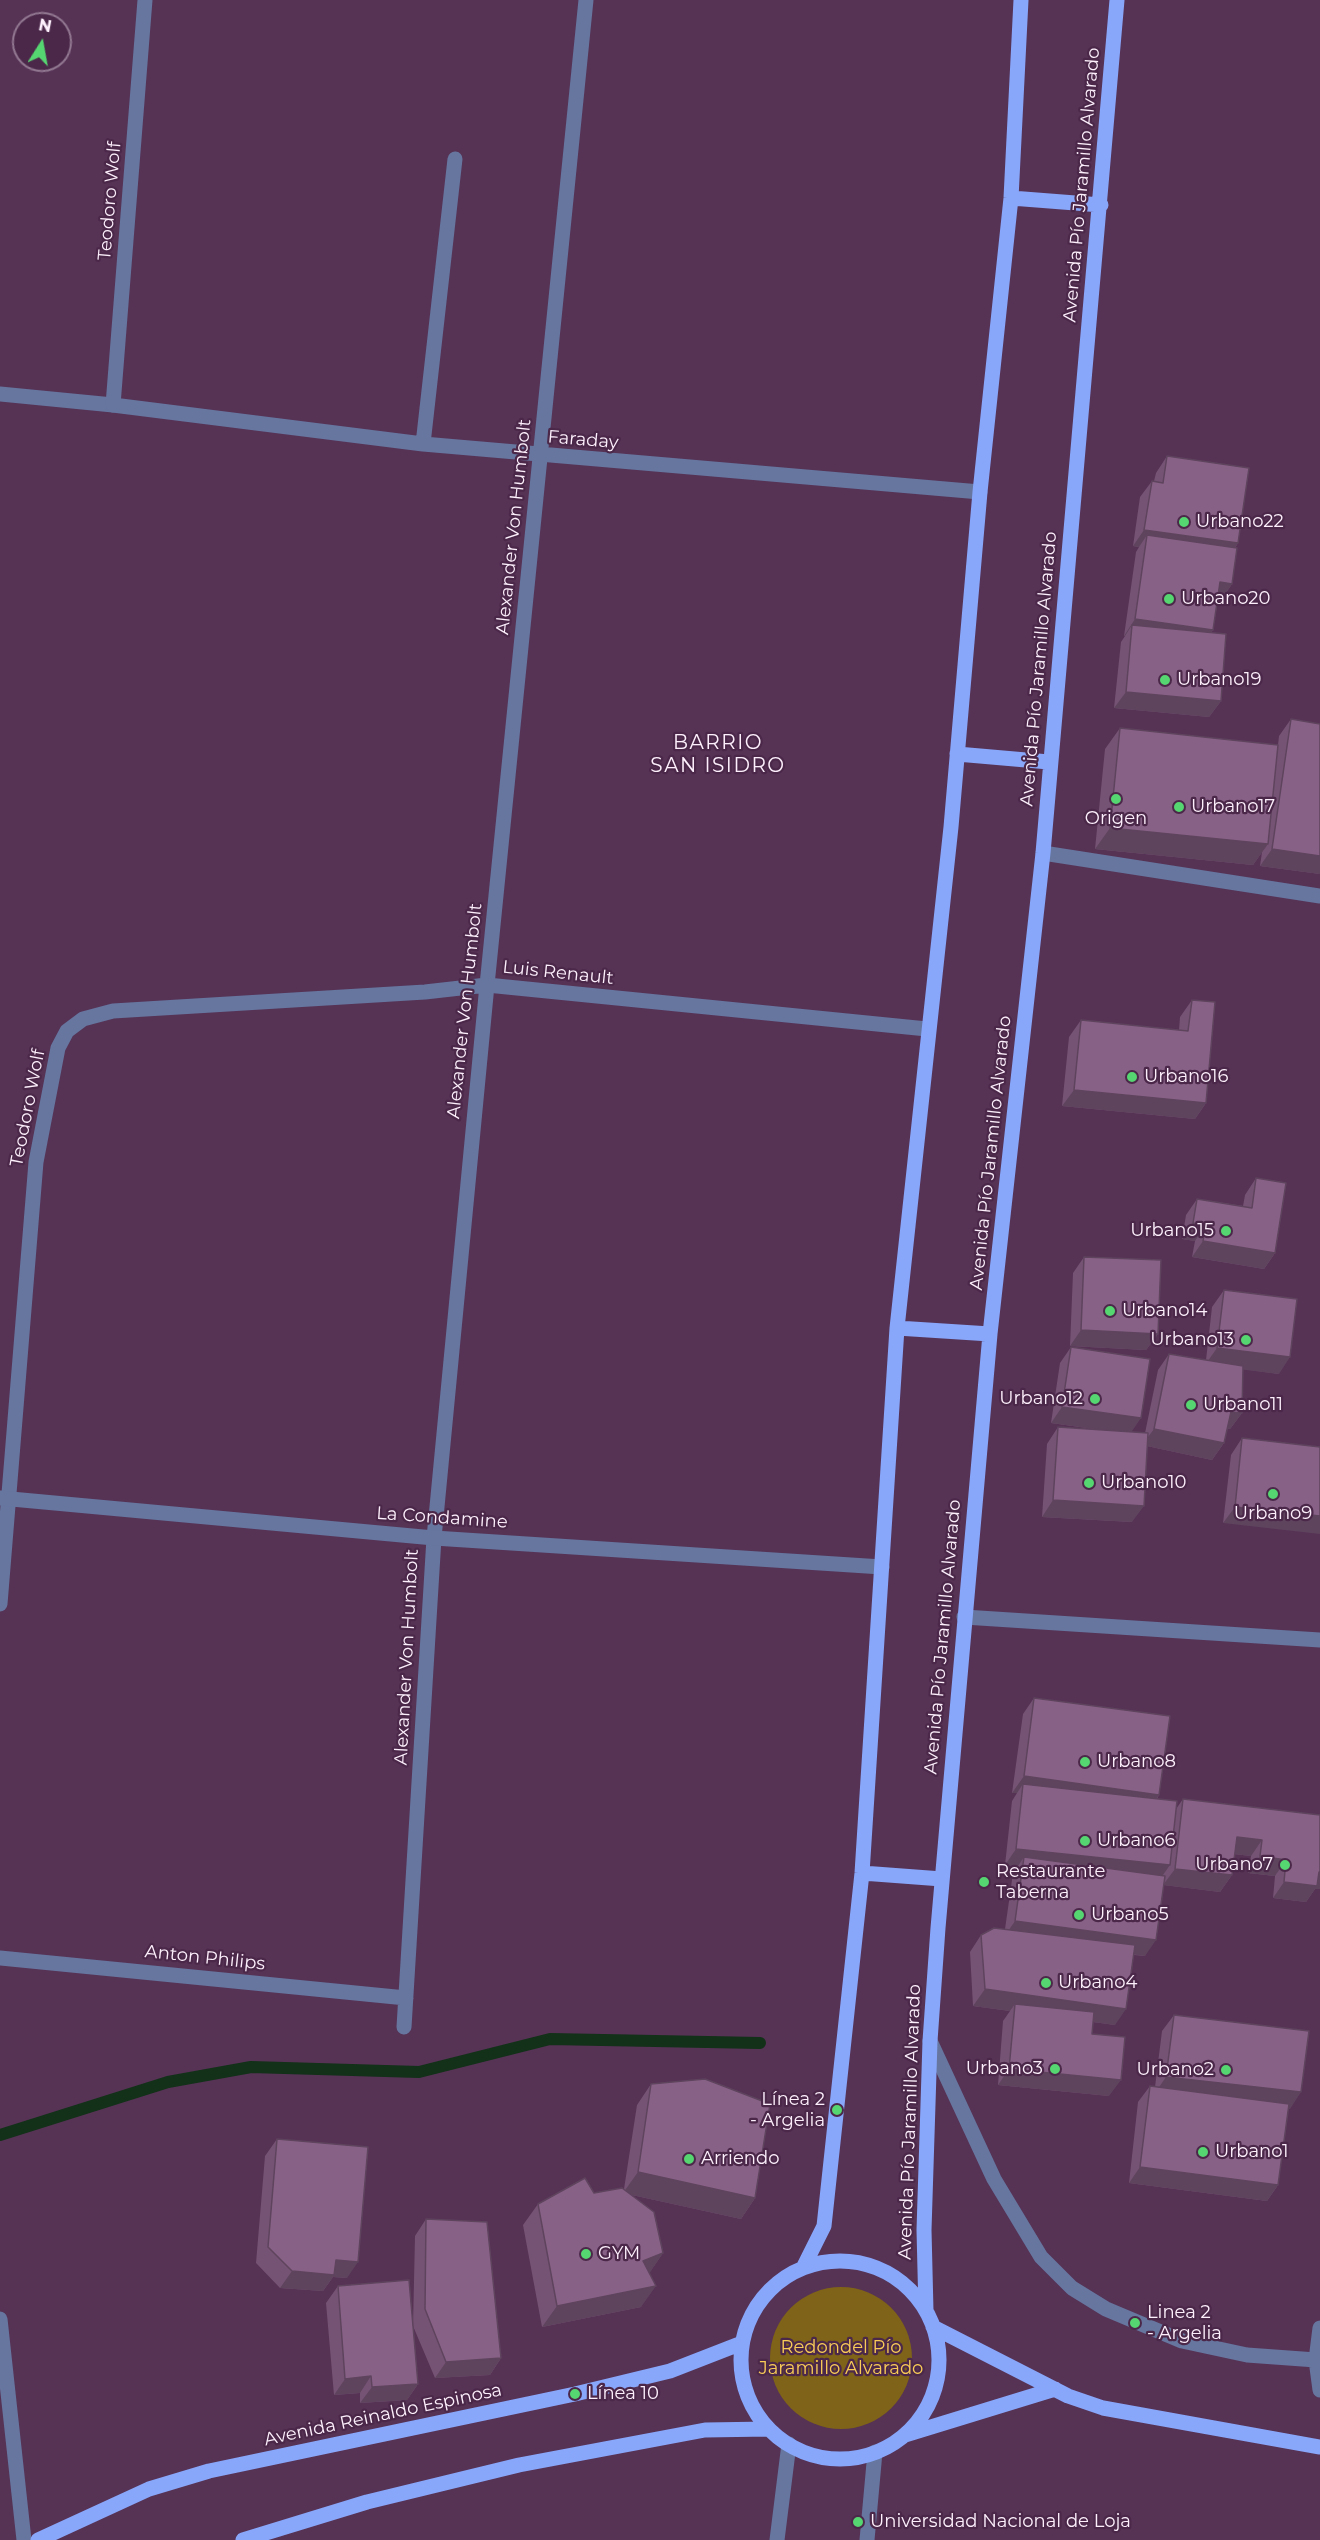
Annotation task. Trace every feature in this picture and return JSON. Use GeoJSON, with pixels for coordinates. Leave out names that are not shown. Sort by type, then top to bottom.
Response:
{"type":"FeatureCollection","features":[{"type":"Feature","properties":{"kind":"main road"},"geometry":{"type":"LineString","coordinates":[[803,2268],[824,2226],[862,1873],[897,1328],[957,754],[980,492],[1011,198],[1021,0]]}},
{"type":"Feature","properties":{"kind":"main road","name":"Avenida Pío Jaramillo Alvarado"},"geometry":{"type":"LineString","coordinates":[[926,2311],[924,2230],[930,2041],[942,1879],[990,1334],[1043,853],[1049,762],[1101,204],[1117,0]]}},
{"type":"Feature","properties":{"kind":"main road"},"geometry":{"type":"LineString","coordinates":[[1011,198],[1101,204]]}},
{"type":"Feature","properties":{"kind":"main road"},"geometry":{"type":"LineString","coordinates":[[957,754],[1049,762]]}},
{"type":"Feature","properties":{"kind":"main road"},"geometry":{"type":"LineString","coordinates":[[897,1328],[990,1334]]}},
{"type":"Feature","properties":{"kind":"main road"},"geometry":{"type":"LineString","coordinates":[[862,1873],[942,1879]]}},
{"type":"Feature","properties":{"kind":"main road"},"geometry":{"type":"LineString","coordinates":[[902,2436],[925,2410],[938,2378],[938,2343],[933,2326],[912,2291],[894,2277],[873,2266],[850,2262],[826,2261],[803,2268],[778,2282],[758,2303],[750,2316],[742,2343],[742,2375],[751,2404],[769,2429],[789,2444],[805,2452],[840,2458],[875,2452],[902,2436],[1055,2389]]}},
{"type":"Feature","properties":{"kind":"main road"},"geometry":{"type":"LineString","coordinates":[[933,2326],[1055,2389],[1103,2408],[1320,2447]]}},
{"type":"Feature","properties":{"kind":"main road","name":"Avenida Reinaldo Espinosa"},"geometry":{"type":"LineString","coordinates":[[38,2540],[149,2489],[209,2472],[575,2394],[670,2371],[742,2343]]}},
{"type":"Feature","properties":{"kind":"main road"},"geometry":{"type":"LineString","coordinates":[[243,2540],[367,2502],[519,2465],[705,2430],[769,2429]]}},
{"type":"Feature","properties":{"kind":"street","name":"Teodoro Wolf"},"geometry":{"type":"LineString","coordinates":[[113,405],[145,0]]}},
{"type":"Feature","properties":{"kind":"street","name":"Alexander Von Humbolt"},"geometry":{"type":"LineString","coordinates":[[404,2027],[434,1538],[586,0]]}},
{"type":"Feature","properties":{"kind":"street"},"geometry":{"type":"LineString","coordinates":[[423,444],[455,159]]}},
{"type":"Feature","properties":{"kind":"street","name":"Faraday"},"geometry":{"type":"LineString","coordinates":[[0,394],[113,405],[423,444],[541,456],[980,492]]}},
{"type":"Feature","properties":{"kind":"street"},"geometry":{"type":"LineString","coordinates":[[1043,853],[1320,896]]}},
{"type":"Feature","properties":{"kind":"street","name":"Luis Renault"},"geometry":{"type":"LineString","coordinates":[[113,1011],[425,992],[487,985],[927,1029]]}},
{"type":"Feature","properties":{"kind":"street","name":"Teodoro Wolf"},"geometry":{"type":"LineString","coordinates":[[0,1604],[4,1498],[36,1162],[58,1048],[67,1031],[83,1019],[113,1011]]}},
{"type":"Feature","properties":{"kind":"street","name":"La Condamine"},"geometry":{"type":"LineString","coordinates":[[4,1498],[434,1538],[882,1567]]}},
{"type":"Feature","properties":{"kind":"street"},"geometry":{"type":"LineString","coordinates":[[964,1617],[1320,1640]]}},
{"type":"Feature","properties":{"kind":"street","name":"Anton Philips"},"geometry":{"type":"LineString","coordinates":[[0,1958],[406,1998]]}},
{"type":"Feature","properties":{"kind":"street"},"geometry":{"type":"LineString","coordinates":[[930,2041],[994,2179],[1041,2257],[1072,2288],[1106,2309],[1182,2341],[1247,2355],[1316,2360]]}},
{"type":"Feature","properties":{"kind":"street"},"geometry":{"type":"LineString","coordinates":[[0,2319],[24,2540]]}},
{"type":"Feature","properties":{"kind":"street"},"geometry":{"type":"LineString","coordinates":[[1320,2328],[1316,2360],[1320,2390]]}},
{"type":"Feature","properties":{"kind":"street"},"geometry":{"type":"LineString","coordinates":[[777,2540],[789,2444]]}},
{"type":"Feature","properties":{"kind":"street"},"geometry":{"type":"LineString","coordinates":[[867,2540],[875,2452]]}},
{"type":"Feature","properties":{"kind":"green space","name":"Redondel Pío Jaramillo Alvarado"},"geometry":{"type":"Polygon","coordinates":[[[841,2287],[868,2293],[891,2308],[906,2331],[912,2358],[906,2385],[891,2408],[868,2423],[841,2429],[814,2423],[791,2408],[776,2385],[770,2358],[776,2331],[791,2308],[814,2293],[841,2287]]]}},
{"type":"Feature","properties":{"kind":"building","name":"Urbano22"},"geometry":{"type":"Polygon","coordinates":[[[1167,456],[1249,468],[1238,543],[1144,530],[1152,481],[1163,483],[1167,456]]]}},
{"type":"Feature","properties":{"kind":"building","name":"Urbano20"},"geometry":{"type":"Polygon","coordinates":[[[1147,535],[1237,548],[1232,584],[1220,582],[1213,630],[1135,619],[1147,535]]]}},
{"type":"Feature","properties":{"kind":"building","name":"Urbano19"},"geometry":{"type":"Polygon","coordinates":[[[1132,625],[1226,634],[1221,701],[1126,692],[1132,625]]]}},
{"type":"Feature","properties":{"kind":"building"},"geometry":{"type":"Polygon","coordinates":[[[1291,719],[1320,724],[1320,856],[1272,849],[1291,719]]]}},
{"type":"Feature","properties":{"kind":"building","name":"Urbano17"},"geometry":{"type":"Polygon","coordinates":[[[1120,728],[1278,745],[1268,844],[1110,828],[1120,728]]]}},
{"type":"Feature","properties":{"kind":"building","name":"Urbano16"},"geometry":{"type":"Polygon","coordinates":[[[1192,1000],[1215,1002],[1206,1103],[1074,1090],[1081,1020],[1188,1031],[1192,1000]]]}},
{"type":"Feature","properties":{"kind":"building"},"geometry":{"type":"Polygon","coordinates":[[[1256,1178],[1286,1183],[1275,1253],[1203,1241],[1206,1224],[1193,1223],[1197,1199],[1252,1208],[1256,1178]]]}},
{"type":"Feature","properties":{"kind":"building","name":"Urbano14"},"geometry":{"type":"Polygon","coordinates":[[[1084,1257],[1161,1260],[1158,1334],[1081,1330],[1084,1257]]]}},
{"type":"Feature","properties":{"kind":"building"},"geometry":{"type":"Polygon","coordinates":[[[1224,1290],[1297,1299],[1290,1357],[1217,1348],[1224,1290]]]}},
{"type":"Feature","properties":{"kind":"building","name":"Urbano12"},"geometry":{"type":"Polygon","coordinates":[[[1071,1347],[1150,1359],[1141,1418],[1062,1407],[1071,1347]]]}},
{"type":"Feature","properties":{"kind":"building","name":"Urbano11"},"geometry":{"type":"Polygon","coordinates":[[[1169,1354],[1243,1366],[1242,1413],[1231,1412],[1224,1443],[1154,1429],[1169,1354]]]}},
{"type":"Feature","properties":{"kind":"building","name":"Urbano10"},"geometry":{"type":"Polygon","coordinates":[[[1058,1427],[1148,1433],[1144,1506],[1053,1500],[1058,1427]]]}},
{"type":"Feature","properties":{"kind":"building","name":"Urbano9"},"geometry":{"type":"Polygon","coordinates":[[[1242,1438],[1320,1447],[1320,1516],[1235,1507],[1242,1438]]]}},
{"type":"Feature","properties":{"kind":"building","name":"Urbano8"},"geometry":{"type":"Polygon","coordinates":[[[1034,1698],[1170,1716],[1159,1795],[1024,1776],[1034,1698]]]}},
{"type":"Feature","properties":{"kind":"building","name":"Urbano6"},"geometry":{"type":"Polygon","coordinates":[[[1023,1784],[1177,1801],[1170,1865],[1016,1849],[1023,1784]]]}},
{"type":"Feature","properties":{"kind":"building","name":"Urbano7"},"geometry":{"type":"Polygon","coordinates":[[[1183,1799],[1320,1815],[1320,1872],[1317,1886],[1284,1882],[1286,1860],[1260,1856],[1262,1840],[1237,1837],[1232,1875],[1175,1869],[1183,1799]]]}},
{"type":"Feature","properties":{"kind":"building","name":"Urbano5"},"geometry":{"type":"Polygon","coordinates":[[[1024,1857],[1165,1876],[1156,1940],[1015,1921],[1024,1857]]]}},
{"type":"Feature","properties":{"kind":"building","name":"Urbano4"},"geometry":{"type":"Polygon","coordinates":[[[994,1928],[1135,1945],[1126,2009],[985,1989],[981,1935],[994,1928]]]}},
{"type":"Feature","properties":{"kind":"building","name":"Urbano3"},"geometry":{"type":"Polygon","coordinates":[[[1015,2004],[1094,2012],[1092,2034],[1125,2037],[1121,2080],[1009,2069],[1015,2004]]]}},
{"type":"Feature","properties":{"kind":"building","name":"Urbano2"},"geometry":{"type":"Polygon","coordinates":[[[1174,2015],[1309,2031],[1301,2092],[1166,2077],[1174,2015]]]}},
{"type":"Feature","properties":{"kind":"building","name":"Arriendo"},"geometry":{"type":"Polygon","coordinates":[[[705,2079],[770,2104],[755,2198],[638,2172],[651,2084],[705,2079]]]}},
{"type":"Feature","properties":{"kind":"building","name":"Urbano1"},"geometry":{"type":"Polygon","coordinates":[[[1150,2086],[1289,2104],[1278,2185],[1140,2167],[1150,2086]]]}},
{"type":"Feature","properties":{"kind":"building"},"geometry":{"type":"Polygon","coordinates":[[[277,2139],[368,2147],[358,2262],[336,2260],[334,2275],[292,2271],[268,2247],[277,2139]]]}},
{"type":"Feature","properties":{"kind":"building","name":"GYM"},"geometry":{"type":"Polygon","coordinates":[[[585,2178],[594,2193],[622,2188],[654,2212],[663,2253],[643,2261],[656,2286],[557,2306],[538,2204],[585,2178]]]}},
{"type":"Feature","properties":{"kind":"building"},"geometry":{"type":"Polygon","coordinates":[[[426,2219],[487,2222],[501,2358],[446,2362],[425,2309],[426,2219]]]}},
{"type":"Feature","properties":{"kind":"building"},"geometry":{"type":"Polygon","coordinates":[[[409,2280],[418,2384],[372,2387],[371,2376],[345,2379],[338,2286],[409,2280]]]}},
{"type":"Feature","properties":{"kind":"waterway"},"geometry":{"type":"LineString","coordinates":[[0,2135],[168,2082],[251,2067],[419,2072],[550,2039],[760,2043]]}},
{"type":"Feature","properties":{"kind":"place","name":"Urbano22"},"geometry":{"type":"Point","coordinates":[1184,522]}},
{"type":"Feature","properties":{"kind":"place","name":"Urbano20"},"geometry":{"type":"Point","coordinates":[1169,599]}},
{"type":"Feature","properties":{"kind":"place","name":"Urbano19"},"geometry":{"type":"Point","coordinates":[1165,680]}},
{"type":"Feature","properties":{"kind":"place","name":"Origen"},"geometry":{"type":"Point","coordinates":[1116,799]}},
{"type":"Feature","properties":{"kind":"place","name":"Urbano17"},"geometry":{"type":"Point","coordinates":[1179,807]}},
{"type":"Feature","properties":{"kind":"place","name":"Urbano16"},"geometry":{"type":"Point","coordinates":[1132,1077]}},
{"type":"Feature","properties":{"kind":"place","name":"Urbano15"},"geometry":{"type":"Point","coordinates":[1226,1231]}},
{"type":"Feature","properties":{"kind":"place","name":"Urbano14"},"geometry":{"type":"Point","coordinates":[1110,1311]}},
{"type":"Feature","properties":{"kind":"place","name":"Urbano13"},"geometry":{"type":"Point","coordinates":[1246,1340]}},
{"type":"Feature","properties":{"kind":"place","name":"Urbano12"},"geometry":{"type":"Point","coordinates":[1095,1399]}},
{"type":"Feature","properties":{"kind":"place","name":"Urbano11"},"geometry":{"type":"Point","coordinates":[1191,1405]}},
{"type":"Feature","properties":{"kind":"place","name":"Urbano10"},"geometry":{"type":"Point","coordinates":[1089,1483]}},
{"type":"Feature","properties":{"kind":"place","name":"Urbano9"},"geometry":{"type":"Point","coordinates":[1273,1494]}},
{"type":"Feature","properties":{"kind":"place","name":"Urbano8"},"geometry":{"type":"Point","coordinates":[1085,1762]}},
{"type":"Feature","properties":{"kind":"place","name":"Urbano6"},"geometry":{"type":"Point","coordinates":[1085,1841]}},
{"type":"Feature","properties":{"kind":"place","name":"Urbano7"},"geometry":{"type":"Point","coordinates":[1285,1865]}},
{"type":"Feature","properties":{"kind":"place","name":"Restaurante Taberna"},"geometry":{"type":"Point","coordinates":[984,1882]}},
{"type":"Feature","properties":{"kind":"place","name":"Urbano5"},"geometry":{"type":"Point","coordinates":[1079,1915]}},
{"type":"Feature","properties":{"kind":"place","name":"Urbano4"},"geometry":{"type":"Point","coordinates":[1046,1983]}},
{"type":"Feature","properties":{"kind":"place","name":"Urbano3"},"geometry":{"type":"Point","coordinates":[1055,2069]}},
{"type":"Feature","properties":{"kind":"place","name":"Urbano2"},"geometry":{"type":"Point","coordinates":[1226,2070]}},
{"type":"Feature","properties":{"kind":"place","name":"Línea 2 - Argelia"},"geometry":{"type":"Point","coordinates":[837,2110]}},
{"type":"Feature","properties":{"kind":"place","name":"Urbano1"},"geometry":{"type":"Point","coordinates":[1203,2152]}},
{"type":"Feature","properties":{"kind":"place","name":"Arriendo"},"geometry":{"type":"Point","coordinates":[689,2159]}},
{"type":"Feature","properties":{"kind":"place","name":"GYM"},"geometry":{"type":"Point","coordinates":[586,2254]}},
{"type":"Feature","properties":{"kind":"place","name":"Linea 2 - Argelia"},"geometry":{"type":"Point","coordinates":[1135,2323]}},
{"type":"Feature","properties":{"kind":"place","name":"Línea 10"},"geometry":{"type":"Point","coordinates":[575,2394]}},
{"type":"Feature","properties":{"kind":"place","name":"Universidad Nacional de Loja"},"geometry":{"type":"Point","coordinates":[858,2522]}},
{"type":"Feature","properties":{"kind":"district","name":"BARRIO SAN ISIDRO"},"geometry":{"type":"Point","coordinates":[718,754]}}]}
